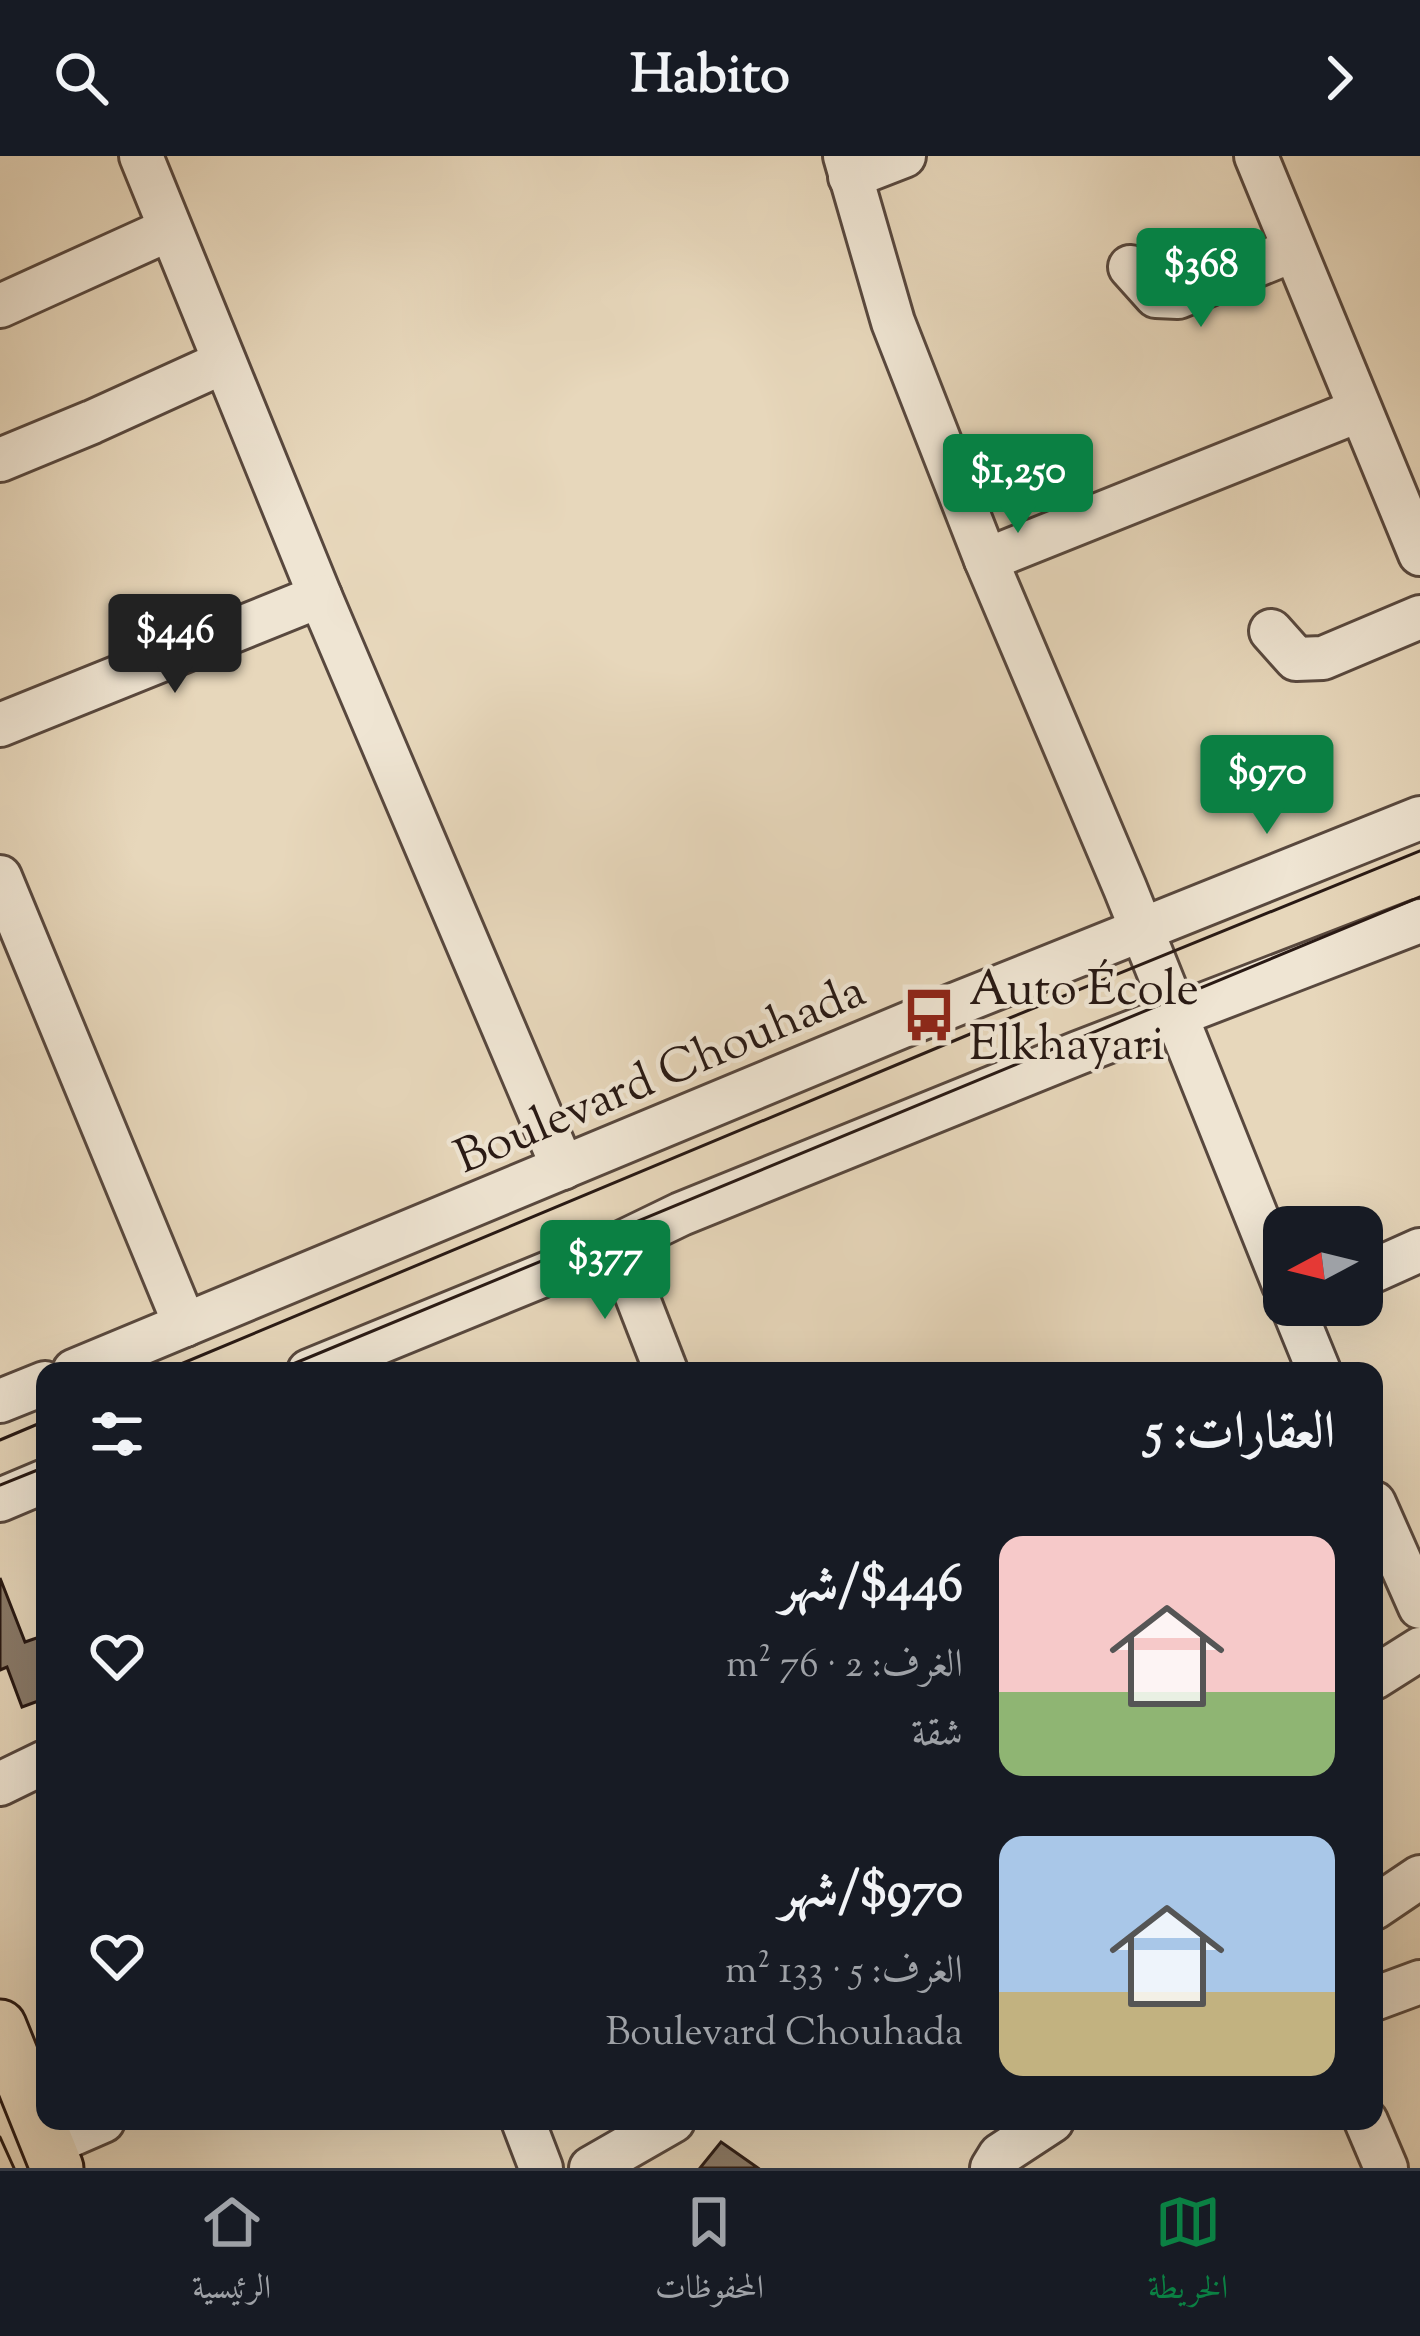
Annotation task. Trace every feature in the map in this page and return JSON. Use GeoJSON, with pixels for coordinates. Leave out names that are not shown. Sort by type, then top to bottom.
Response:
{"type":"FeatureCollection","features":[{"type":"Feature","properties":{"kind":"main road"},"geometry":{"type":"LineString","coordinates":[[0,2026],[36,2116]]}},
{"type":"Feature","properties":{"kind":"street"},"geometry":{"type":"LineString","coordinates":[[140,156],[320,596],[563,1168]]}},
{"type":"Feature","properties":{"kind":"street"},"geometry":{"type":"LineString","coordinates":[[904,156],[848,167],[893,322],[1263,1233]]}},
{"type":"Feature","properties":{"kind":"street"},"geometry":{"type":"LineString","coordinates":[[1256,156],[1420,554]]}},
{"type":"Feature","properties":{"kind":"street"},"geometry":{"type":"LineString","coordinates":[[0,306],[170,229]]}},
{"type":"Feature","properties":{"kind":"street"},"geometry":{"type":"LineString","coordinates":[[1130,267],[1156,296],[1178,297],[1294,250]]}},
{"type":"Feature","properties":{"kind":"street"},"geometry":{"type":"LineString","coordinates":[[0,460],[224,362]]}},
{"type":"Feature","properties":{"kind":"street"},"geometry":{"type":"LineString","coordinates":[[986,560],[1360,410]]}},
{"type":"Feature","properties":{"kind":"street"},"geometry":{"type":"LineString","coordinates":[[0,724],[320,596]]}},
{"type":"Feature","properties":{"kind":"street"},"geometry":{"type":"LineString","coordinates":[[1270,631],[1296,658],[1323,658],[1420,617]]}},
{"type":"Feature","properties":{"kind":"street","name":"Boulevard Chouhada"},"geometry":{"type":"LineString","coordinates":[[96,1362],[1140,928],[1420,818]]}},
{"type":"Feature","properties":{"kind":"street"},"geometry":{"type":"LineString","coordinates":[[0,877],[184,1325]]}},
{"type":"Feature","properties":{"kind":"street"},"geometry":{"type":"LineString","coordinates":[[331,1362],[703,1205],[1420,921]]}},
{"type":"Feature","properties":{"kind":"street"},"geometry":{"type":"LineString","coordinates":[[617,1245],[662,1362]]}},
{"type":"Feature","properties":{"kind":"street"},"geometry":{"type":"LineString","coordinates":[[1383,1267],[1420,1250]]}},
{"type":"Feature","properties":{"kind":"street"},"geometry":{"type":"LineString","coordinates":[[1301,1326],[1315,1362]]}},
{"type":"Feature","properties":{"kind":"street"},"geometry":{"type":"LineString","coordinates":[[0,1401],[36,1387]]}},
{"type":"Feature","properties":{"kind":"street"},"geometry":{"type":"LineString","coordinates":[[0,1500],[36,1485]]}},
{"type":"Feature","properties":{"kind":"street"},"geometry":{"type":"LineString","coordinates":[[1383,1523],[1420,1607]]}},
{"type":"Feature","properties":{"kind":"street"},"geometry":{"type":"LineString","coordinates":[[1383,1672],[1420,1649]]}},
{"type":"Feature","properties":{"kind":"street"},"geometry":{"type":"LineString","coordinates":[[0,1784],[36,1766]]}},
{"type":"Feature","properties":{"kind":"street"},"geometry":{"type":"LineString","coordinates":[[1383,1902],[1420,1877]]}},
{"type":"Feature","properties":{"kind":"street"},"geometry":{"type":"LineString","coordinates":[[1383,1996],[1420,1982]]}},
{"type":"Feature","properties":{"kind":"street"},"geometry":{"type":"LineString","coordinates":[[52,2156],[90,2130]]}},
{"type":"Feature","properties":{"kind":"street"},"geometry":{"type":"LineString","coordinates":[[527,2130],[542,2168]]}},
{"type":"Feature","properties":{"kind":"street"},"geometry":{"type":"LineString","coordinates":[[591,2168],[657,2130]]}},
{"type":"Feature","properties":{"kind":"street"},"geometry":{"type":"LineString","coordinates":[[992,2168],[1000,2156],[1039,2130]]}},
{"type":"Feature","properties":{"kind":"street"},"geometry":{"type":"LineString","coordinates":[[1370,2130],[1386,2168]]}},
{"type":"Feature","properties":{"kind":"building"},"geometry":{"type":"Polygon","coordinates":[[[0,1578],[25,1642],[36,1638],[36,1702],[22,1707],[7,1667],[0,1670],[0,1578]]]}},
{"type":"Feature","properties":{"kind":"building"},"geometry":{"type":"Polygon","coordinates":[[[721,2142],[758,2168],[700,2168],[721,2142]]]}},
{"type":"Feature","properties":{"kind":"tram line"},"geometry":{"type":"LineString","coordinates":[[186,1362],[1420,851]]}},
{"type":"Feature","properties":{"kind":"tram line"},"geometry":{"type":"LineString","coordinates":[[298,1362],[1420,897]]}},
{"type":"Feature","properties":{"kind":"tram line"},"geometry":{"type":"LineString","coordinates":[[0,1440],[36,1425]]}},
{"type":"Feature","properties":{"kind":"tram line"},"geometry":{"type":"LineString","coordinates":[[0,1485],[36,1471]]}},
{"type":"Feature","properties":{"kind":"tram line"},"geometry":{"type":"LineString","coordinates":[[0,2137],[14,2168]]}},
{"type":"Feature","properties":{"kind":"place","name":"Auto École Elkhayari"},"geometry":{"type":"Point","coordinates":[929,1015]}}]}
